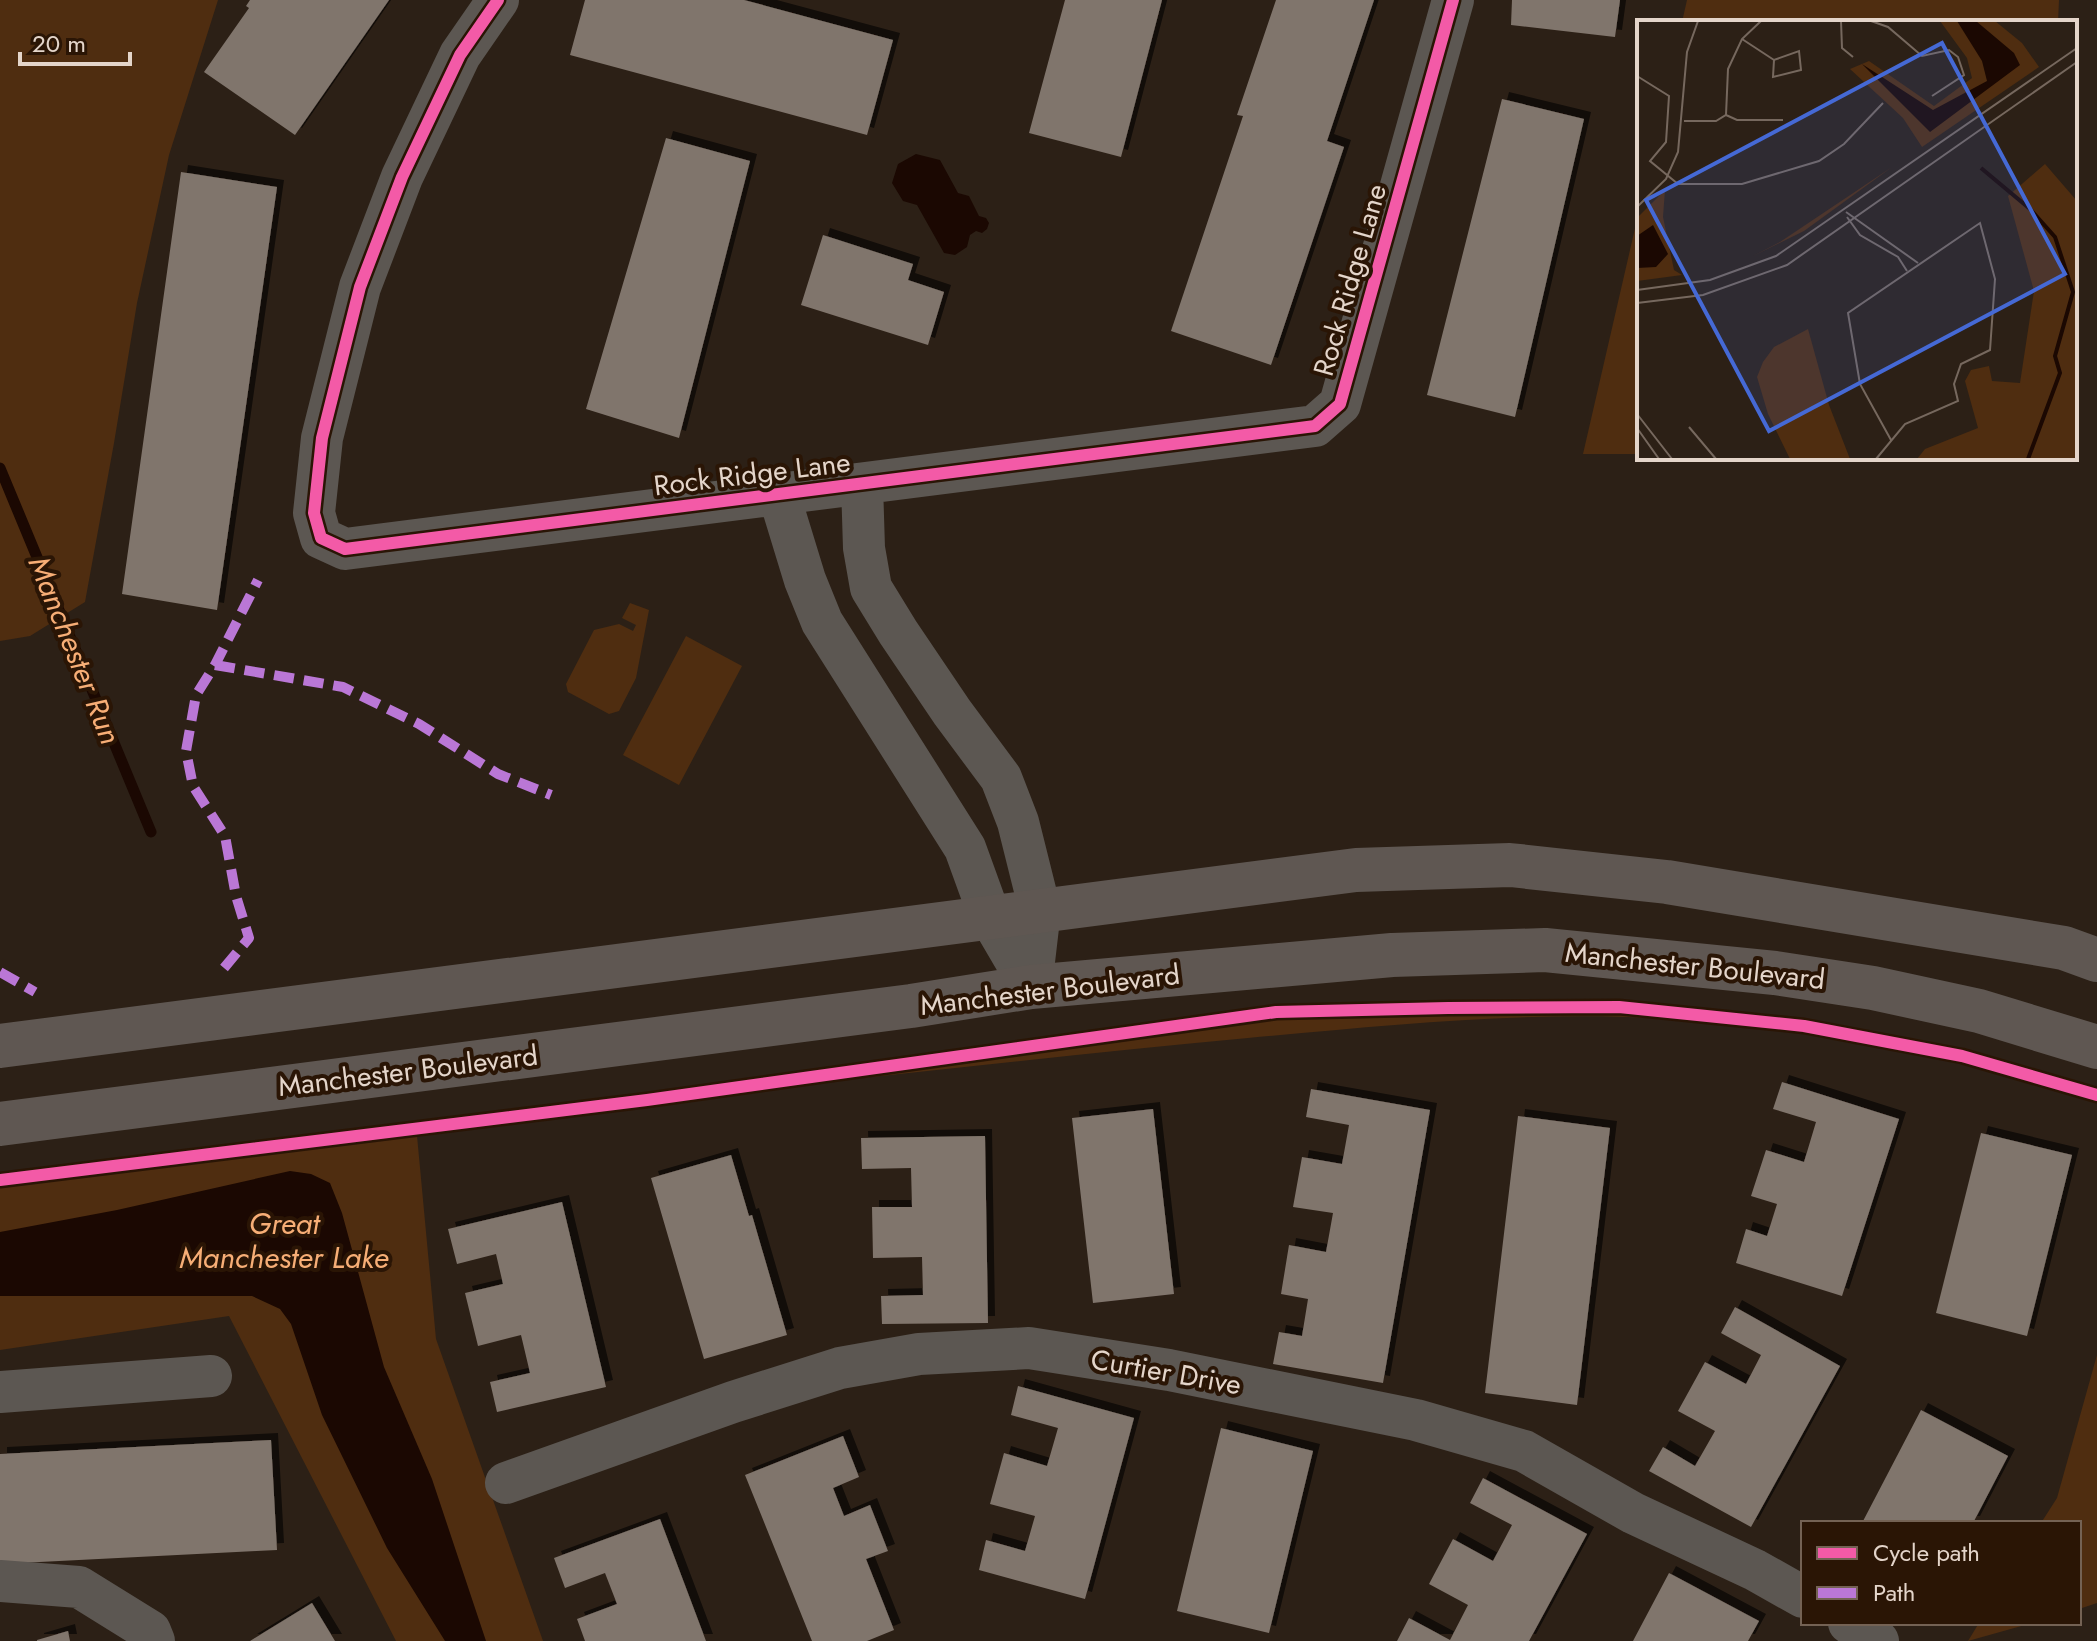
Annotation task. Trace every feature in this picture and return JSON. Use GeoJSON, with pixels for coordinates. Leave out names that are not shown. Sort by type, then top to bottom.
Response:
{"type":"FeatureCollection","features":[{"type":"Feature","properties":{"kind":"main road"},"geometry":{"type":"LineString","coordinates":[[0,1046],[1356,870],[1510,865],[1667,882],[2064,948],[2097,960]]}},
{"type":"Feature","properties":{"kind":"main road","name":"Manchester Boulevard"},"geometry":{"type":"LineString","coordinates":[[0,1124],[911,1006],[1031,987],[1392,955],[1545,950],[1775,973],[1873,988],[1979,1011],[2097,1047]]}},
{"type":"Feature","properties":{"kind":"street","name":"Rock Ridge Lane"},"geometry":{"type":"LineString","coordinates":[[498,0],[460,55],[402,177],[360,287],[322,438],[314,513],[321,538],[345,549],[1315,426],[1340,404],[1453,0]]}},
{"type":"Feature","properties":{"kind":"street","name":"Rock Ridge Lane"},"geometry":{"type":"LineString","coordinates":[[862,484],[864,548],[871,588],[952,712],[1001,778],[1018,822],[1040,910],[1031,987]]}},
{"type":"Feature","properties":{"kind":"street","name":"Rock Ridge Lane"},"geometry":{"type":"LineString","coordinates":[[779,495],[805,580],[822,622],[965,848],[990,917],[1031,987]]}},
{"type":"Feature","properties":{"kind":"street","name":"Curtier Drive"},"geometry":{"type":"LineString","coordinates":[[506,1483],[733,1402],[840,1368],[919,1354],[1029,1348],[1169,1370],[1401,1417],[1524,1451],[1633,1513],[1755,1570],[1801,1596]]}},
{"type":"Feature","properties":{"kind":"street"},"geometry":{"type":"LineString","coordinates":[[0,1392],[211,1376]]}},
{"type":"Feature","properties":{"kind":"street"},"geometry":{"type":"LineString","coordinates":[[0,1581],[79,1587],[150,1631],[154,1641]]}},
{"type":"Feature","properties":{"kind":"street"},"geometry":{"type":"LineString","coordinates":[[1852,1625],[1878,1641]]}},
{"type":"Feature","properties":{"kind":"shaded area"},"geometry":{"type":"Polygon","coordinates":[[[0,0],[218,0],[169,155],[137,303],[85,602],[30,636],[0,641],[0,0]]]}},
{"type":"Feature","properties":{"kind":"shaded area"},"geometry":{"type":"Polygon","coordinates":[[[1687,0],[2059,0],[2058,20],[1682,20],[1687,0]]]}},
{"type":"Feature","properties":{"kind":"shaded area"},"geometry":{"type":"Polygon","coordinates":[[[1637,220],[1637,454],[1583,454],[1637,220]]]}},
{"type":"Feature","properties":{"kind":"shaded area"},"geometry":{"type":"Polygon","coordinates":[[[630,603],[649,610],[636,678],[619,711],[609,714],[568,692],[566,684],[594,630],[619,624],[633,631],[636,625],[622,618],[630,603]]]}},
{"type":"Feature","properties":{"kind":"shaded area"},"geometry":{"type":"Polygon","coordinates":[[[686,636],[742,666],[679,785],[623,755],[686,636]]]}},
{"type":"Feature","properties":{"kind":"shaded area"},"geometry":{"type":"Polygon","coordinates":[[[1498,1002],[1672,1019],[1566,1016],[1407,1024],[1172,1045],[639,1101],[1317,1004],[1498,1002]]]}},
{"type":"Feature","properties":{"kind":"shaded area"},"geometry":{"type":"Polygon","coordinates":[[[416,1125],[436,1339],[543,1641],[396,1641],[229,1316],[0,1350],[0,1172],[416,1125]]]}},
{"type":"Feature","properties":{"kind":"shaded area"},"geometry":{"type":"Polygon","coordinates":[[[2097,1355],[2097,1603],[2081,1608],[2081,1521],[2042,1521],[2057,1498],[2097,1355]]]}},
{"type":"Feature","properties":{"kind":"shaded area"},"geometry":{"type":"Polygon","coordinates":[[[1978,1625],[2025,1625],[1968,1641],[1978,1625]]]}},
{"type":"Feature","properties":{"kind":"water"},"geometry":{"type":"Polygon","coordinates":[[[916,154],[940,160],[958,193],[969,196],[979,216],[989,223],[982,233],[976,231],[970,235],[967,247],[955,255],[944,253],[917,205],[903,201],[892,183],[898,164],[916,154]]]}},
{"type":"Feature","properties":{"kind":"water","name":"Great Manchester Lake"},"geometry":{"type":"Polygon","coordinates":[[[290,1171],[311,1174],[330,1183],[342,1213],[384,1367],[432,1479],[486,1641],[445,1641],[387,1548],[322,1415],[291,1324],[280,1309],[252,1296],[0,1296],[0,1232],[117,1210],[290,1171]]]}},
{"type":"Feature","properties":{"kind":"building"},"geometry":{"type":"Polygon","coordinates":[[[250,0],[389,0],[295,135],[204,72],[249,8],[246,6],[250,0]]]}},
{"type":"Feature","properties":{"kind":"building"},"geometry":{"type":"Polygon","coordinates":[[[585,0],[744,0],[893,40],[867,135],[570,55],[585,0]]]}},
{"type":"Feature","properties":{"kind":"building"},"geometry":{"type":"Polygon","coordinates":[[[1065,0],[1162,0],[1121,157],[1029,133],[1065,0]]]}},
{"type":"Feature","properties":{"kind":"building"},"geometry":{"type":"Polygon","coordinates":[[[1276,0],[1374,0],[1327,141],[1344,147],[1271,365],[1171,331],[1243,116],[1237,115],[1276,0]]]}},
{"type":"Feature","properties":{"kind":"building"},"geometry":{"type":"Polygon","coordinates":[[[1512,0],[1620,0],[1615,37],[1511,25],[1512,0]]]}},
{"type":"Feature","properties":{"kind":"building"},"geometry":{"type":"Polygon","coordinates":[[[1502,99],[1584,119],[1515,417],[1427,395],[1502,99]]]}},
{"type":"Feature","properties":{"kind":"building"},"geometry":{"type":"Polygon","coordinates":[[[666,138],[750,161],[679,438],[586,409],[666,138]]]}},
{"type":"Feature","properties":{"kind":"building"},"geometry":{"type":"Polygon","coordinates":[[[181,172],[277,187],[217,610],[122,594],[181,172]]]}},
{"type":"Feature","properties":{"kind":"building"},"geometry":{"type":"Polygon","coordinates":[[[823,235],[913,264],[908,280],[944,292],[928,345],[801,305],[823,235]]]}},
{"type":"Feature","properties":{"kind":"building"},"geometry":{"type":"Polygon","coordinates":[[[1782,1082],[1899,1119],[1842,1296],[1736,1263],[1746,1229],[1767,1236],[1777,1204],[1751,1196],[1766,1150],[1804,1162],[1816,1122],[1773,1109],[1782,1082]]]}},
{"type":"Feature","properties":{"kind":"building"},"geometry":{"type":"Polygon","coordinates":[[[1311,1089],[1430,1110],[1383,1383],[1273,1364],[1279,1332],[1302,1336],[1308,1299],[1281,1294],[1289,1245],[1326,1252],[1333,1213],[1293,1207],[1302,1157],[1342,1164],[1349,1125],[1306,1117],[1311,1089]]]}},
{"type":"Feature","properties":{"kind":"building"},"geometry":{"type":"Polygon","coordinates":[[[1153,1109],[1174,1294],[1093,1303],[1072,1118],[1153,1109]]]}},
{"type":"Feature","properties":{"kind":"building"},"geometry":{"type":"Polygon","coordinates":[[[1518,1116],[1610,1128],[1577,1405],[1485,1393],[1518,1116]]]}},
{"type":"Feature","properties":{"kind":"building"},"geometry":{"type":"Polygon","coordinates":[[[1981,1133],[2072,1155],[2027,1336],[1936,1313],[1981,1133]]]}},
{"type":"Feature","properties":{"kind":"building"},"geometry":{"type":"Polygon","coordinates":[[[985,1136],[988,1323],[882,1324],[881,1296],[923,1295],[922,1257],[873,1258],[872,1207],[912,1207],[911,1168],[862,1169],[861,1138],[985,1136]]]}},
{"type":"Feature","properties":{"kind":"building"},"geometry":{"type":"Polygon","coordinates":[[[731,1155],[787,1335],[704,1359],[651,1178],[731,1155]]]}},
{"type":"Feature","properties":{"kind":"building"},"geometry":{"type":"Polygon","coordinates":[[[562,1202],[606,1387],[497,1412],[490,1382],[530,1373],[521,1335],[478,1346],[465,1293],[503,1284],[496,1254],[457,1264],[448,1229],[562,1202]]]}},
{"type":"Feature","properties":{"kind":"building"},"geometry":{"type":"Polygon","coordinates":[[[1735,1307],[1840,1366],[1751,1527],[1649,1471],[1663,1447],[1695,1466],[1715,1431],[1678,1411],[1705,1362],[1746,1384],[1761,1355],[1721,1333],[1735,1307]]]}},
{"type":"Feature","properties":{"kind":"building"},"geometry":{"type":"Polygon","coordinates":[[[1018,1386],[1134,1418],[1085,1599],[979,1570],[986,1540],[1025,1551],[1035,1516],[990,1504],[1004,1453],[1047,1466],[1058,1428],[1011,1415],[1018,1386]]]}},
{"type":"Feature","properties":{"kind":"building"},"geometry":{"type":"Polygon","coordinates":[[[1921,1410],[2008,1456],[1974,1521],[1863,1521],[1921,1410]]]}},
{"type":"Feature","properties":{"kind":"building"},"geometry":{"type":"Polygon","coordinates":[[[1221,1428],[1313,1451],[1269,1633],[1177,1611],[1221,1428]]]}},
{"type":"Feature","properties":{"kind":"building"},"geometry":{"type":"Polygon","coordinates":[[[843,1436],[859,1477],[833,1488],[844,1516],[870,1505],[888,1551],[866,1559],[894,1630],[867,1641],[812,1641],[745,1475],[843,1436]]]}},
{"type":"Feature","properties":{"kind":"building"},"geometry":{"type":"Polygon","coordinates":[[[271,1440],[277,1550],[0,1564],[0,1454],[271,1440]]]}},
{"type":"Feature","properties":{"kind":"building"},"geometry":{"type":"Polygon","coordinates":[[[1483,1478],[1587,1534],[1529,1641],[1397,1641],[1409,1618],[1450,1640],[1468,1605],[1429,1584],[1453,1539],[1493,1561],[1512,1525],[1470,1503],[1483,1478]]]}},
{"type":"Feature","properties":{"kind":"building"},"geometry":{"type":"Polygon","coordinates":[[[660,1519],[706,1641],[585,1641],[577,1619],[617,1604],[605,1573],[565,1588],[554,1558],[660,1519]]]}},
{"type":"Feature","properties":{"kind":"building"},"geometry":{"type":"Polygon","coordinates":[[[1669,1573],[1759,1621],[1748,1641],[1633,1641],[1669,1573]]]}},
{"type":"Feature","properties":{"kind":"building"},"geometry":{"type":"Polygon","coordinates":[[[312,1603],[335,1641],[250,1641],[312,1603]]]}},
{"type":"Feature","properties":{"kind":"building"},"geometry":{"type":"Polygon","coordinates":[[[68,1631],[70,1641],[37,1641],[37,1640],[68,1631]]]}},
{"type":"Feature","properties":{"kind":"waterway","name":"Manchester Run"},"geometry":{"type":"LineString","coordinates":[[0,468],[151,832]]}},
{"type":"Feature","properties":{"kind":"marked path"},"geometry":{"type":"LineString","coordinates":[[224,968],[249,938],[236,896],[225,836],[193,786],[186,751],[196,695],[215,665],[258,580]]}},
{"type":"Feature","properties":{"kind":"marked path"},"geometry":{"type":"LineString","coordinates":[[215,665],[343,687],[419,724],[498,774],[551,795]]}},
{"type":"Feature","properties":{"kind":"marked path"},"geometry":{"type":"LineString","coordinates":[[0,972],[35,992]]}},
{"type":"Feature","properties":{"kind":"cycle path"},"geometry":{"type":"LineString","coordinates":[[498,0],[460,55],[402,177],[360,287],[322,438],[314,513],[321,538],[345,549],[1315,426],[1340,404],[1453,0]]}},
{"type":"Feature","properties":{"kind":"cycle path"},"geometry":{"type":"LineString","coordinates":[[0,1180],[647,1100],[1276,1012],[1619,1007],[1804,1026],[1962,1056],[2097,1095]]}}]}
